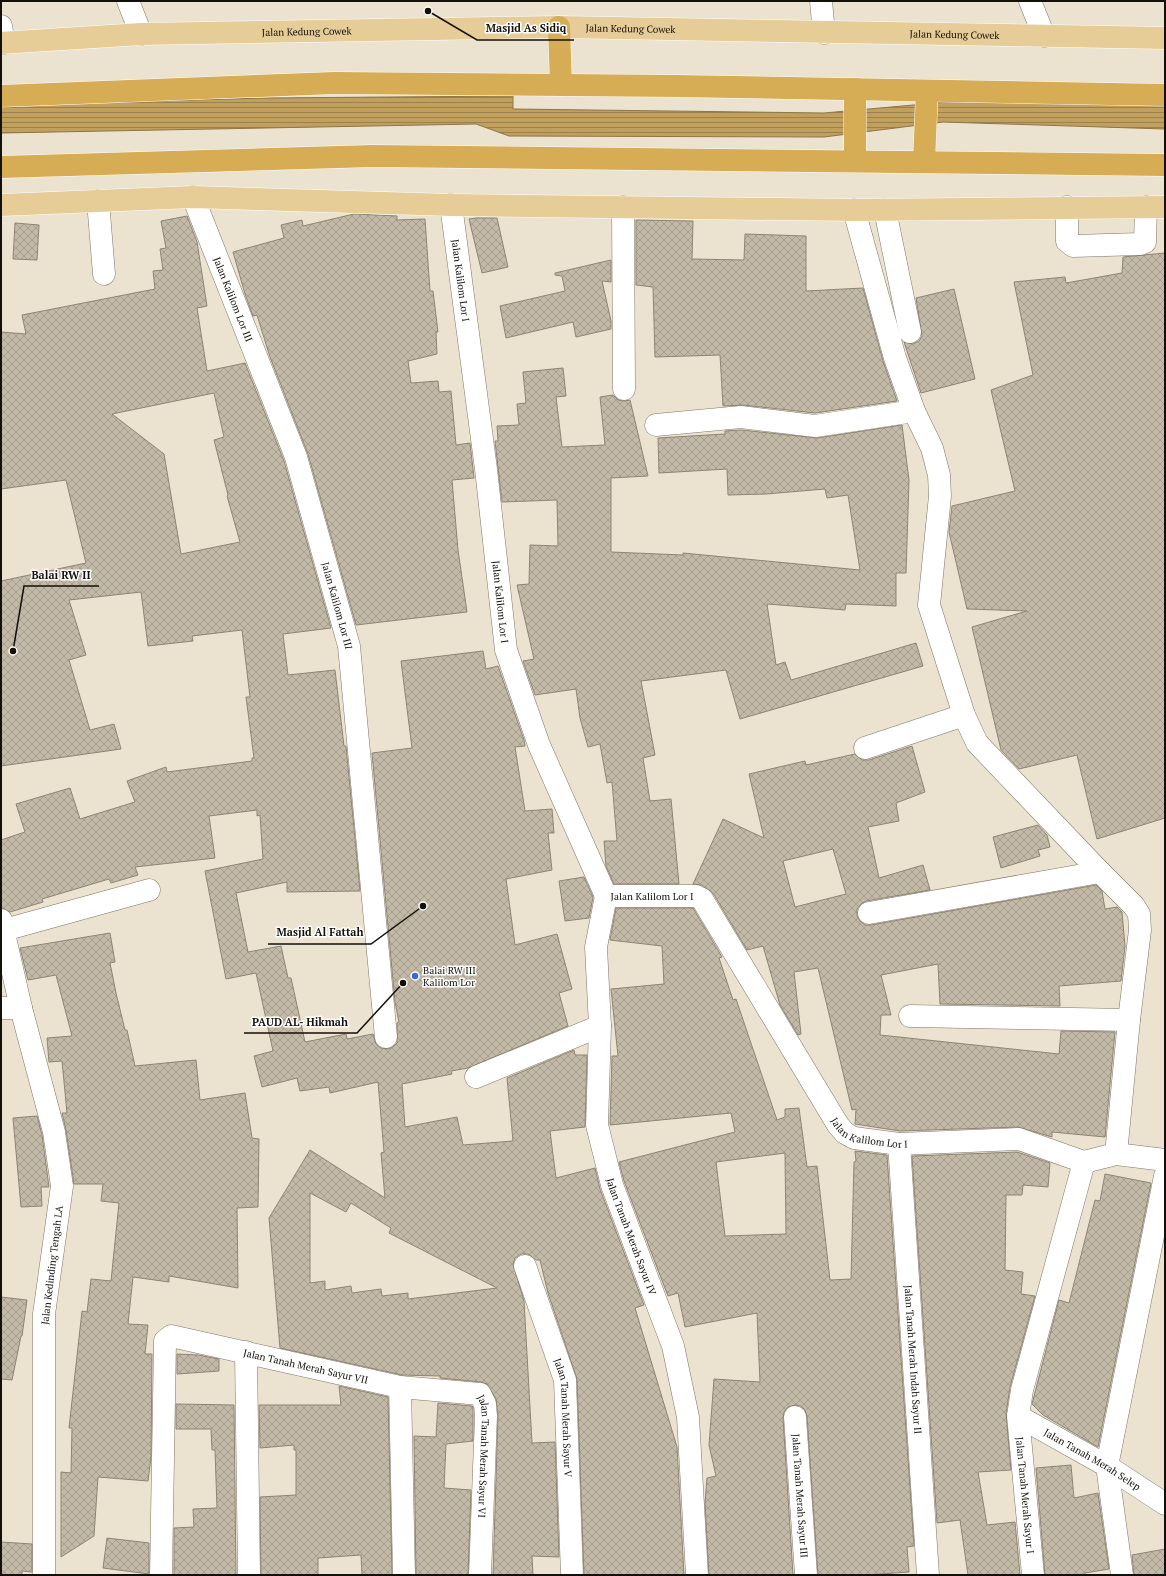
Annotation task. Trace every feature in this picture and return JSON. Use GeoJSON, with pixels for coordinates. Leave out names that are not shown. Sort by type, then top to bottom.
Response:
{"type":"FeatureCollection","features":[{"type":"Feature","properties":{"kind":"highway"},"geometry":{"type":"LineString","coordinates":[[559,27],[561,85]]}},
{"type":"Feature","properties":{"kind":"highway"},"geometry":{"type":"LineString","coordinates":[[1,96],[334,83],[561,85],[855,95],[1165,95]]}},
{"type":"Feature","properties":{"kind":"highway"},"geometry":{"type":"LineString","coordinates":[[855,95],[855,161]]}},
{"type":"Feature","properties":{"kind":"highway"},"geometry":{"type":"LineString","coordinates":[[924,162],[927,96]]}},
{"type":"Feature","properties":{"kind":"highway"},"geometry":{"type":"LineString","coordinates":[[1,167],[373,156],[1165,165]]}},
{"type":"Feature","properties":{"kind":"main road","name":"Jalan Kedung Cowek"},"geometry":{"type":"LineString","coordinates":[[2,37],[559,27],[1165,38]]}},
{"type":"Feature","properties":{"kind":"main road"},"geometry":{"type":"LineString","coordinates":[[1,205],[193,197],[451,205],[854,210],[1155,207]]}},
{"type":"Feature","properties":{"kind":"street"},"geometry":{"type":"LineString","coordinates":[[128,1],[141,34]]}},
{"type":"Feature","properties":{"kind":"street"},"geometry":{"type":"LineString","coordinates":[[820,1],[824,32]]}},
{"type":"Feature","properties":{"kind":"street"},"geometry":{"type":"LineString","coordinates":[[1030,1],[1044,36]]}},
{"type":"Feature","properties":{"kind":"street","name":"Jalan Kalilom Lor III"},"geometry":{"type":"LineString","coordinates":[[193,197],[296,457],[349,646],[386,1037]]}},
{"type":"Feature","properties":{"kind":"street"},"geometry":{"type":"LineString","coordinates":[[98,201],[104,274]]}},
{"type":"Feature","properties":{"kind":"street","name":"Jalan Kalilom Lor I"},"geometry":{"type":"LineString","coordinates":[[451,205],[486,469],[506,650],[539,745],[606,896],[696,896],[702,899],[838,1125],[845,1133],[854,1138],[899,1144],[1019,1139],[1084,1162]]}},
{"type":"Feature","properties":{"kind":"street"},"geometry":{"type":"LineString","coordinates":[[623,207],[624,389]]}},
{"type":"Feature","properties":{"kind":"street"},"geometry":{"type":"LineString","coordinates":[[1067,207],[1067,241],[1074,246],[1140,244],[1145,242],[1155,207]]}},
{"type":"Feature","properties":{"kind":"street"},"geometry":{"type":"LineString","coordinates":[[854,210],[895,358],[914,411],[932,448],[939,475],[940,496],[929,605],[964,715],[977,742],[1134,906],[1141,920],[1128,1020],[1116,1154]]}},
{"type":"Feature","properties":{"kind":"street"},"geometry":{"type":"LineString","coordinates":[[885,210],[910,332]]}},
{"type":"Feature","properties":{"kind":"street"},"geometry":{"type":"LineString","coordinates":[[656,425],[741,417],[815,426],[914,411]]}},
{"type":"Feature","properties":{"kind":"street"},"geometry":{"type":"LineString","coordinates":[[865,748],[964,715]]}},
{"type":"Feature","properties":{"kind":"street"},"geometry":{"type":"LineString","coordinates":[[869,913],[1100,872]]}},
{"type":"Feature","properties":{"kind":"street"},"geometry":{"type":"LineString","coordinates":[[2,925],[149,890]]}},
{"type":"Feature","properties":{"kind":"street","name":"Jalan Tanah Merah Sayur IV"},"geometry":{"type":"LineString","coordinates":[[606,896],[596,947],[600,1026],[597,1125],[612,1185],[673,1346],[688,1417],[698,1575]]}},
{"type":"Feature","properties":{"kind":"street","name":"Jalan Kedinding Tengah LA"},"geometry":{"type":"LineString","coordinates":[[2,925],[11,1008],[54,1132],[62,1186],[44,1314],[44,1575]]}},
{"type":"Feature","properties":{"kind":"street"},"geometry":{"type":"LineString","coordinates":[[910,1016],[1128,1020]]}},
{"type":"Feature","properties":{"kind":"street"},"geometry":{"type":"LineString","coordinates":[[476,1077],[600,1026]]}},
{"type":"Feature","properties":{"kind":"street","name":"Jalan Tanah Merah Indah Sayur II"},"geometry":{"type":"LineString","coordinates":[[899,1144],[928,1575]]}},
{"type":"Feature","properties":{"kind":"street"},"geometry":{"type":"LineString","coordinates":[[1018,1416],[1022,1390],[1084,1162],[1116,1154],[1165,1160]]}},
{"type":"Feature","properties":{"kind":"street"},"geometry":{"type":"LineString","coordinates":[[1122,1575],[1107,1466],[1165,1176]]}},
{"type":"Feature","properties":{"kind":"street","name":"Jalan Tanah Merah Sayur V"},"geometry":{"type":"LineString","coordinates":[[525,1266],[565,1380],[572,1575]]}},
{"type":"Feature","properties":{"kind":"street"},"geometry":{"type":"LineString","coordinates":[[161,1575],[165,1341],[171,1336],[246,1352]]}},
{"type":"Feature","properties":{"kind":"street","name":"Jalan Tanah Merah Sayur VII"},"geometry":{"type":"LineString","coordinates":[[249,1575],[246,1352],[400,1387]]}},
{"type":"Feature","properties":{"kind":"street"},"geometry":{"type":"LineString","coordinates":[[400,1387],[404,1575]]}},
{"type":"Feature","properties":{"kind":"street","name":"Jalan Tanah Merah Sayur VI"},"geometry":{"type":"LineString","coordinates":[[400,1387],[480,1394],[483,1397],[486,1416],[480,1575]]}},
{"type":"Feature","properties":{"kind":"street","name":"Jalan Tanah Merah Selep"},"geometry":{"type":"LineString","coordinates":[[1018,1416],[1107,1466],[1165,1504]]}},
{"type":"Feature","properties":{"kind":"street","name":"Jalan Tanah Merah Sayur I"},"geometry":{"type":"LineString","coordinates":[[1018,1416],[1033,1575]]}},
{"type":"Feature","properties":{"kind":"street","name":"Jalan Tanah Merah Sayur III"},"geometry":{"type":"LineString","coordinates":[[795,1417],[806,1575]]}},
{"type":"Feature","properties":{"kind":"shaded area"},"geometry":{"type":"Polygon","coordinates":[[[513,96],[513,109],[824,113],[947,102],[1165,106],[1165,129],[943,122],[824,137],[509,136],[476,124],[1,133],[1,105],[268,98],[513,96]]]}},
{"type":"Feature","properties":{"kind":"building"},"geometry":{"type":"Polygon","coordinates":[[[354,214],[397,216],[397,220],[425,219],[430,291],[433,291],[438,332],[436,332],[437,354],[408,361],[411,383],[438,381],[439,392],[451,391],[456,445],[470,443],[474,478],[452,480],[458,550],[467,612],[356,625],[308,454],[270,357],[257,315],[253,316],[233,252],[284,238],[281,225],[302,220],[303,226],[354,214]]]}},
{"type":"Feature","properties":{"kind":"building"},"geometry":{"type":"Polygon","coordinates":[[[187,216],[197,242],[207,306],[197,308],[207,371],[245,363],[284,461],[331,628],[283,634],[288,675],[335,670],[344,746],[346,746],[360,891],[287,892],[287,882],[236,893],[248,952],[281,946],[288,978],[291,978],[305,1042],[346,1034],[347,1039],[373,1034],[376,1044],[381,1048],[388,1049],[397,1043],[397,1023],[399,1022],[395,1002],[372,753],[412,748],[401,661],[483,651],[486,669],[498,666],[524,740],[525,746],[515,747],[525,811],[552,809],[554,833],[548,833],[552,870],[506,879],[515,945],[557,934],[572,989],[559,993],[568,1026],[468,1068],[451,1071],[452,1074],[402,1084],[405,1127],[457,1117],[463,1145],[513,1141],[507,1078],[574,1050],[575,1055],[587,1055],[585,1127],[550,1131],[556,1178],[595,1168],[600,1189],[644,1305],[635,1308],[677,1447],[684,1575],[584,1575],[577,1379],[548,1293],[540,1260],[536,1260],[528,1254],[521,1254],[515,1258],[513,1264],[524,1301],[532,1443],[555,1442],[559,1557],[532,1556],[533,1575],[493,1575],[498,1415],[496,1399],[487,1384],[481,1382],[440,1378],[440,1376],[402,1375],[280,1348],[269,1218],[310,1150],[385,1198],[381,1153],[384,1152],[378,1082],[330,1093],[329,1087],[300,1091],[297,1078],[262,1087],[254,1056],[273,1051],[256,973],[226,979],[205,871],[263,859],[260,815],[257,816],[257,810],[209,816],[215,858],[135,867],[138,875],[111,883],[109,879],[42,899],[43,902],[10,912],[1,908],[1,840],[25,832],[16,804],[70,788],[80,819],[135,802],[127,781],[166,767],[167,772],[252,761],[252,758],[254,758],[246,697],[250,697],[242,630],[192,636],[193,641],[148,646],[141,592],[69,600],[86,655],[69,660],[90,730],[114,724],[121,749],[1,766],[1,581],[86,563],[66,480],[1,489],[1,332],[26,334],[22,315],[155,289],[153,271],[163,270],[160,249],[166,248],[161,221],[187,216]],[[214,393],[112,414],[164,454],[181,554],[240,542],[227,496],[228,495],[214,440],[224,437],[214,393]],[[310,1193],[310,1283],[325,1281],[325,1290],[351,1286],[352,1293],[381,1289],[382,1296],[408,1293],[408,1299],[497,1288],[389,1233],[391,1228],[351,1203],[346,1212],[310,1193]]]}},
{"type":"Feature","properties":{"kind":"building"},"geometry":{"type":"Polygon","coordinates":[[[497,218],[508,267],[482,273],[469,219],[497,218]]]}},
{"type":"Feature","properties":{"kind":"building"},"geometry":{"type":"Polygon","coordinates":[[[636,220],[693,221],[692,259],[744,260],[745,234],[806,236],[806,291],[863,288],[883,361],[897,401],[815,413],[743,405],[723,406],[720,355],[655,357],[653,287],[636,285],[636,220]]]}},
{"type":"Feature","properties":{"kind":"building"},"geometry":{"type":"Polygon","coordinates":[[[15,223],[39,225],[37,260],[13,259],[15,223]]]}},
{"type":"Feature","properties":{"kind":"building"},"geometry":{"type":"Polygon","coordinates":[[[1165,253],[1165,818],[1097,839],[1077,755],[1019,769],[1001,750],[972,627],[1027,611],[967,609],[949,532],[952,506],[1015,491],[991,390],[1033,375],[1014,282],[1065,277],[1066,283],[1122,273],[1123,257],[1165,253]]]}},
{"type":"Feature","properties":{"kind":"building"},"geometry":{"type":"Polygon","coordinates":[[[611,260],[611,282],[602,281],[611,321],[611,329],[576,337],[573,322],[506,338],[500,306],[565,291],[562,276],[555,275],[555,273],[611,260]]]}},
{"type":"Feature","properties":{"kind":"building"},"geometry":{"type":"Polygon","coordinates":[[[954,289],[975,379],[921,393],[904,342],[913,344],[919,341],[922,336],[916,298],[954,289]]]}},
{"type":"Feature","properties":{"kind":"building"},"geometry":{"type":"Polygon","coordinates":[[[563,368],[566,396],[556,397],[562,447],[605,445],[600,397],[613,395],[618,400],[630,400],[648,476],[611,478],[611,552],[683,555],[683,553],[860,570],[848,495],[827,498],[825,489],[766,494],[728,495],[727,469],[659,473],[658,438],[725,434],[725,431],[741,430],[817,438],[902,425],[909,480],[906,573],[896,573],[896,606],[846,604],[845,610],[767,604],[776,665],[785,662],[791,680],[916,643],[923,666],[740,719],[726,670],[641,681],[655,755],[643,758],[650,801],[671,799],[679,884],[614,884],[606,866],[604,841],[617,841],[612,782],[607,783],[600,744],[588,747],[580,718],[576,689],[535,695],[523,661],[534,659],[517,585],[529,584],[530,545],[558,546],[557,500],[502,502],[495,441],[498,441],[497,426],[519,425],[517,404],[526,403],[523,372],[563,368]]]}},
{"type":"Feature","properties":{"kind":"building"},"geometry":{"type":"Polygon","coordinates":[[[912,746],[925,792],[896,803],[899,821],[868,827],[879,878],[923,865],[930,890],[866,901],[857,909],[857,916],[865,925],[1096,885],[1102,891],[1105,909],[1117,907],[1122,912],[1125,946],[1121,981],[1059,986],[1060,1006],[940,1004],[938,964],[881,975],[891,1015],[881,1015],[880,1035],[1059,1054],[1061,1031],[1115,1032],[1105,1137],[1052,1132],[1052,1137],[1018,1127],[900,1131],[855,1124],[856,1109],[852,1110],[818,968],[794,972],[801,1034],[798,1035],[780,1005],[763,946],[747,950],[713,893],[702,885],[693,884],[723,819],[764,838],[749,774],[805,761],[806,765],[855,754],[862,760],[869,760],[912,746]],[[833,849],[783,861],[795,907],[846,894],[833,849]]]}},
{"type":"Feature","properties":{"kind":"building"},"geometry":{"type":"Polygon","coordinates":[[[1038,825],[1047,835],[1050,847],[1038,850],[1040,856],[1001,868],[993,837],[1038,825]]]}},
{"type":"Feature","properties":{"kind":"building"},"geometry":{"type":"Polygon","coordinates":[[[584,877],[593,897],[589,918],[565,921],[559,881],[584,877]]]}},
{"type":"Feature","properties":{"kind":"building"},"geometry":{"type":"Polygon","coordinates":[[[616,908],[693,908],[722,957],[719,958],[733,1000],[736,999],[777,1120],[785,1117],[785,1109],[799,1108],[807,1167],[817,1166],[830,1280],[851,1279],[854,1162],[856,1161],[855,1151],[887,1155],[914,1546],[907,1547],[909,1572],[866,1575],[818,1575],[807,1416],[805,1410],[801,1406],[795,1405],[788,1407],[784,1412],[783,1418],[793,1575],[709,1575],[705,1503],[707,1478],[716,1476],[709,1445],[714,1379],[760,1382],[757,1313],[685,1327],[678,1293],[668,1296],[624,1181],[619,1162],[735,1132],[731,1113],[610,1125],[612,1056],[618,1056],[611,989],[664,984],[662,946],[610,940],[616,908]],[[785,1153],[716,1162],[725,1236],[786,1234],[785,1153]]]}},
{"type":"Feature","properties":{"kind":"building"},"geometry":{"type":"Polygon","coordinates":[[[110,933],[115,962],[110,963],[116,993],[125,1030],[127,1030],[135,1066],[196,1060],[200,1100],[245,1093],[252,1138],[259,1139],[258,1207],[237,1208],[238,1288],[169,1276],[169,1282],[133,1277],[128,1324],[148,1325],[145,1354],[152,1354],[151,1457],[148,1481],[98,1477],[94,1536],[61,1557],[61,1472],[71,1473],[72,1428],[69,1428],[82,1311],[87,1312],[91,1279],[111,1281],[119,1203],[101,1201],[103,1184],[74,1184],[62,1113],[67,1113],[62,1061],[49,1062],[47,1038],[72,1036],[56,975],[28,980],[20,948],[110,933]]]}},
{"type":"Feature","properties":{"kind":"building"},"geometry":{"type":"Polygon","coordinates":[[[37,1116],[42,1135],[49,1187],[41,1187],[42,1206],[21,1207],[13,1118],[37,1116]]]}},
{"type":"Feature","properties":{"kind":"building"},"geometry":{"type":"Polygon","coordinates":[[[1017,1152],[1050,1163],[1048,1187],[1023,1185],[1022,1195],[1006,1195],[1005,1270],[1023,1272],[1021,1294],[1035,1296],[1010,1387],[1006,1414],[1011,1470],[978,1472],[987,1525],[1015,1522],[1020,1575],[968,1575],[960,1520],[937,1523],[912,1156],[1017,1152]]]}},
{"type":"Feature","properties":{"kind":"building"},"geometry":{"type":"Polygon","coordinates":[[[1105,1174],[1151,1183],[1098,1447],[1043,1415],[1032,1404],[1059,1300],[1069,1303],[1095,1200],[1100,1201],[1105,1174]]]}},
{"type":"Feature","properties":{"kind":"building"},"geometry":{"type":"Polygon","coordinates":[[[1,1297],[27,1300],[22,1336],[12,1380],[1,1379],[1,1297]]]}},
{"type":"Feature","properties":{"kind":"building"},"geometry":{"type":"Polygon","coordinates":[[[177,1354],[198,1355],[219,1359],[219,1371],[177,1374],[177,1354]]]}},
{"type":"Feature","properties":{"kind":"building"},"geometry":{"type":"Polygon","coordinates":[[[339,1386],[388,1397],[392,1575],[362,1575],[361,1555],[318,1558],[318,1575],[261,1575],[260,1497],[296,1495],[296,1450],[294,1450],[294,1445],[260,1448],[259,1405],[341,1405],[339,1386]]]}},
{"type":"Feature","properties":{"kind":"building"},"geometry":{"type":"Polygon","coordinates":[[[438,1403],[473,1407],[473,1441],[446,1444],[444,1488],[471,1490],[468,1575],[416,1575],[414,1436],[436,1437],[438,1403]]]}},
{"type":"Feature","properties":{"kind":"building"},"geometry":{"type":"Polygon","coordinates":[[[176,1404],[234,1405],[236,1575],[174,1575],[174,1528],[194,1527],[193,1509],[217,1508],[215,1450],[212,1450],[211,1429],[176,1429],[176,1404]]]}},
{"type":"Feature","properties":{"kind":"building"},"geometry":{"type":"Polygon","coordinates":[[[1071,1465],[1074,1498],[1098,1493],[1109,1569],[1085,1573],[1085,1575],[1045,1575],[1036,1468],[1071,1465]]]}},
{"type":"Feature","properties":{"kind":"building"},"geometry":{"type":"Polygon","coordinates":[[[107,1538],[149,1543],[149,1574],[103,1568],[107,1538]]]}},
{"type":"Feature","properties":{"kind":"building"},"geometry":{"type":"Polygon","coordinates":[[[1,1542],[32,1544],[32,1572],[22,1571],[22,1575],[1,1575],[1,1542]]]}},
{"type":"Feature","properties":{"kind":"building"},"geometry":{"type":"Polygon","coordinates":[[[1165,1549],[1165,1575],[1134,1575],[1132,1555],[1165,1549]]]}},
{"type":"Feature","properties":{"kind":"place","name":"Masjid As Sidiq"},"geometry":{"type":"Point","coordinates":[428,11]}},
{"type":"Feature","properties":{"kind":"place","name":"Balai RW II"},"geometry":{"type":"Point","coordinates":[13,651]}},
{"type":"Feature","properties":{"kind":"place","name":"Masjid Al Fattah"},"geometry":{"type":"Point","coordinates":[423,906]}},
{"type":"Feature","properties":{"kind":"place","name":"Balai RW III Kalilom Lor"},"geometry":{"type":"Point","coordinates":[415,976]}},
{"type":"Feature","properties":{"kind":"place","name":"PAUD AL- Hikmah"},"geometry":{"type":"Point","coordinates":[403,983]}}]}
